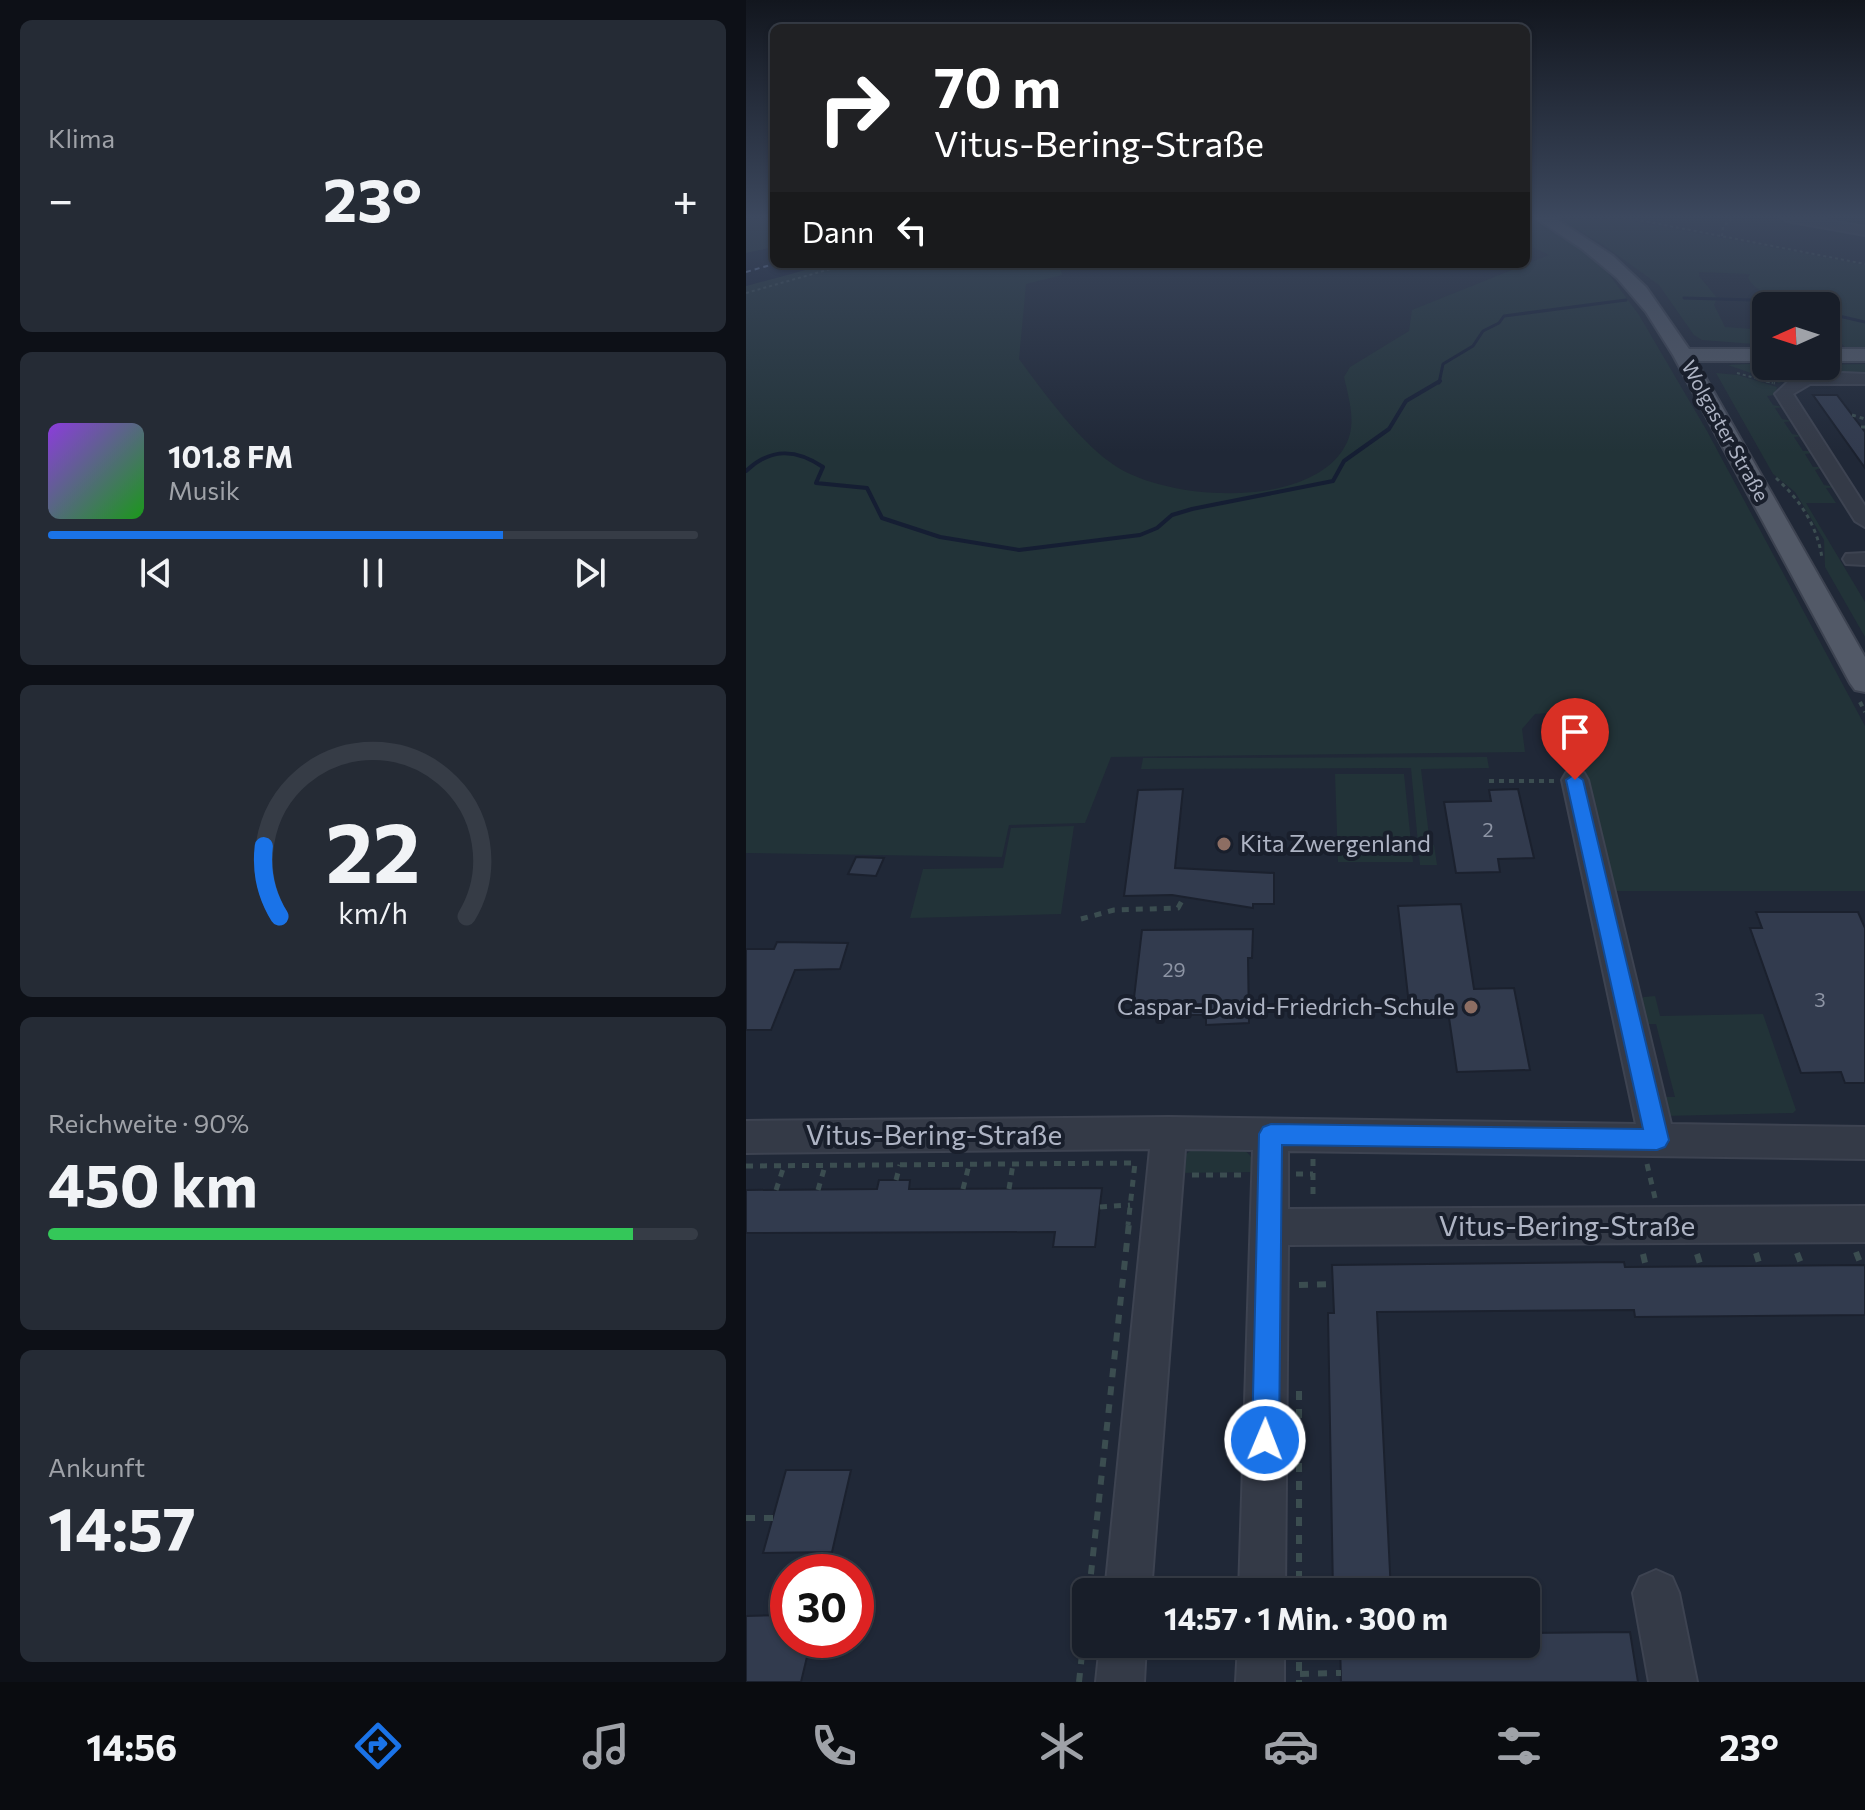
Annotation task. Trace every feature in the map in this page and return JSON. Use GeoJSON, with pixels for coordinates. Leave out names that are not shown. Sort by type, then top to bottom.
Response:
{"type":"FeatureCollection","features":[{"type":"Feature","properties":{"kind":"main road","name":"Wolgaster Straße"},"geometry":{"type":"LineString","coordinates":[[1645,295],[1683,355],[1865,683]]}},
{"type":"Feature","properties":{"kind":"main road"},"geometry":{"type":"LineString","coordinates":[[1683,355],[1752,355]]}},
{"type":"Feature","properties":{"kind":"main road"},"geometry":{"type":"LineString","coordinates":[[1840,355],[1865,355]]}},
{"type":"Feature","properties":{"kind":"street"},"geometry":{"type":"LineString","coordinates":[[1865,379],[1811,379],[1787,387],[1784,394],[1865,521]]}},
{"type":"Feature","properties":{"kind":"street"},"geometry":{"type":"LineString","coordinates":[[1575,780],[1657,1140]]}},
{"type":"Feature","properties":{"kind":"street"},"geometry":{"type":"LineString","coordinates":[[1129,1578],[1150,1176],[1169,1133]]}},
{"type":"Feature","properties":{"kind":"street","name":"Vitus-Bering-Straße"},"geometry":{"type":"LineString","coordinates":[[746,1137],[1169,1133],[1865,1143]]}},
{"type":"Feature","properties":{"kind":"street"},"geometry":{"type":"LineString","coordinates":[[1262,1578],[1271,1134]]}},
{"type":"Feature","properties":{"kind":"street","name":"Vitus-Bering-Straße"},"geometry":{"type":"LineString","coordinates":[[1270,1227],[1865,1224]]}},
{"type":"Feature","properties":{"kind":"street"},"geometry":{"type":"LineString","coordinates":[[1656,1593],[1673,1682]]}},
{"type":"Feature","properties":{"kind":"street"},"geometry":{"type":"LineString","coordinates":[[1120,1682],[1122,1658]]}},
{"type":"Feature","properties":{"kind":"street"},"geometry":{"type":"LineString","coordinates":[[1271,1658],[1286,1679]]}},
{"type":"Feature","properties":{"kind":"path"},"geometry":{"type":"LineString","coordinates":[[1727,372],[1787,387]]}},
{"type":"Feature","properties":{"kind":"path"},"geometry":{"type":"LineString","coordinates":[[1852,415],[1865,419]]}},
{"type":"Feature","properties":{"kind":"path"},"geometry":{"type":"LineString","coordinates":[[1770,473],[1793,493],[1820,539],[1823,566]]}},
{"type":"Feature","properties":{"kind":"path"},"geometry":{"type":"LineString","coordinates":[[1489,781],[1575,780]]}},
{"type":"Feature","properties":{"kind":"path"},"geometry":{"type":"LineString","coordinates":[[1081,919],[1114,910],[1178,908],[1184,897]]}},
{"type":"Feature","properties":{"kind":"path"},"geometry":{"type":"LineString","coordinates":[[1313,1227],[1314,1135]]}},
{"type":"Feature","properties":{"kind":"path"},"geometry":{"type":"LineString","coordinates":[[746,1166],[1135,1163],[1150,1176],[1313,1174]]}},
{"type":"Feature","properties":{"kind":"path"},"geometry":{"type":"LineString","coordinates":[[1009,1189],[1013,1164]]}},
{"type":"Feature","properties":{"kind":"path"},"geometry":{"type":"LineString","coordinates":[[896,1180],[900,1165]]}},
{"type":"Feature","properties":{"kind":"path"},"geometry":{"type":"LineString","coordinates":[[963,1189],[969,1165]]}},
{"type":"Feature","properties":{"kind":"path"},"geometry":{"type":"LineString","coordinates":[[776,1190],[784,1166]]}},
{"type":"Feature","properties":{"kind":"path"},"geometry":{"type":"LineString","coordinates":[[818,1190],[825,1166]]}},
{"type":"Feature","properties":{"kind":"path"},"geometry":{"type":"LineString","coordinates":[[1091,1578],[1131,1205],[1150,1176]]}},
{"type":"Feature","properties":{"kind":"path"},"geometry":{"type":"LineString","coordinates":[[1100,1207],[1131,1205]]}},
{"type":"Feature","properties":{"kind":"path"},"geometry":{"type":"LineString","coordinates":[[1299,1273],[1299,1300]]}},
{"type":"Feature","properties":{"kind":"path"},"geometry":{"type":"LineString","coordinates":[[1299,1285],[1333,1284]]}},
{"type":"Feature","properties":{"kind":"path"},"geometry":{"type":"LineString","coordinates":[[1299,1377],[1299,1578]]}},
{"type":"Feature","properties":{"kind":"path"},"geometry":{"type":"LineString","coordinates":[[746,1518],[773,1518]]}},
{"type":"Feature","properties":{"kind":"path"},"geometry":{"type":"LineString","coordinates":[[1079,1682],[1082,1658]]}},
{"type":"Feature","properties":{"kind":"path"},"geometry":{"type":"LineString","coordinates":[[1294,1658],[1286,1679],[1341,1673]]}},
{"type":"Feature","properties":{"kind":"shaded area"},"geometry":{"type":"Polygon","coordinates":[[[746,295],[1025,295],[1019,359],[1090,445],[1117,467],[1141,478],[1170,487],[1237,493],[1270,490],[1301,481],[1326,468],[1344,448],[1351,431],[1344,377],[1350,367],[1409,331],[1412,310],[1448,295],[1625,295],[1707,431],[1865,726],[1865,891],[1609,891],[1583,781],[1588,759],[1575,725],[1559,712],[1535,714],[1522,729],[1525,752],[1111,757],[1085,823],[1009,825],[1002,857],[746,853],[746,295]]]}},
{"type":"Feature","properties":{"kind":"shaded area"},"geometry":{"type":"Polygon","coordinates":[[[1666,295],[1715,295],[1714,305],[1725,327],[1752,329],[1752,344],[1702,340],[1694,335],[1666,295]]]}},
{"type":"Feature","properties":{"kind":"shaded area"},"geometry":{"type":"Polygon","coordinates":[[[1840,295],[1865,295],[1865,348],[1846,348],[1840,342],[1840,295]]]}},
{"type":"Feature","properties":{"kind":"shaded area"},"geometry":{"type":"Polygon","coordinates":[[[1752,364],[1752,373],[1728,365],[1752,364]]]}},
{"type":"Feature","properties":{"kind":"shaded area"},"geometry":{"type":"Polygon","coordinates":[[[1865,364],[1865,375],[1840,372],[1840,365],[1865,364]]]}},
{"type":"Feature","properties":{"kind":"shaded area"},"geometry":{"type":"Polygon","coordinates":[[[1716,373],[1738,375],[1777,387],[1775,395],[1767,396],[1773,405],[1783,407],[1775,408],[1782,419],[1793,421],[1784,422],[1792,434],[1803,436],[1794,437],[1803,451],[1814,453],[1805,454],[1813,467],[1823,467],[1815,470],[1824,485],[1836,487],[1826,488],[1836,503],[1806,503],[1865,602],[1865,637],[1825,567],[1824,540],[1795,492],[1773,474],[1716,373]]]}},
{"type":"Feature","properties":{"kind":"shaded area"},"geometry":{"type":"Polygon","coordinates":[[[1487,757],[1489,768],[1421,769],[1430,844],[1434,845],[1437,865],[1420,865],[1411,768],[1141,769],[1143,758],[1487,757]]]}},
{"type":"Feature","properties":{"kind":"shaded area"},"geometry":{"type":"Polygon","coordinates":[[[1335,774],[1404,774],[1413,862],[1338,862],[1335,774]]]}},
{"type":"Feature","properties":{"kind":"shaded area"},"geometry":{"type":"Polygon","coordinates":[[[1074,826],[1061,914],[910,918],[923,869],[1003,868],[1011,828],[1074,826]]]}},
{"type":"Feature","properties":{"kind":"shaded area"},"geometry":{"type":"Polygon","coordinates":[[[1655,996],[1660,1016],[1763,1014],[1796,1110],[1793,1113],[1664,1116],[1660,1097],[1675,1097],[1656,1024],[1641,1024],[1636,1003],[1644,997],[1655,996]]]}},
{"type":"Feature","properties":{"kind":"shaded area"},"geometry":{"type":"Polygon","coordinates":[[[1198,1146],[1227,1146],[1243,1150],[1254,1161],[1257,1172],[1174,1173],[1183,1156],[1198,1146]]]}},
{"type":"Feature","properties":{"kind":"building"},"geometry":{"type":"Polygon","coordinates":[[[1813,395],[1837,395],[1865,432],[1865,468],[1813,395]]]}},
{"type":"Feature","properties":{"kind":"building"},"geometry":{"type":"Polygon","coordinates":[[[1183,789],[1175,868],[1274,873],[1274,904],[1253,904],[1253,908],[1172,895],[1124,896],[1138,790],[1183,789]]]}},
{"type":"Feature","properties":{"kind":"building"},"geometry":{"type":"Polygon","coordinates":[[[1518,789],[1534,858],[1498,859],[1500,872],[1456,873],[1444,802],[1491,801],[1489,790],[1518,789]]]}},
{"type":"Feature","properties":{"kind":"building"},"geometry":{"type":"Polygon","coordinates":[[[856,857],[884,858],[876,876],[848,874],[856,857]]]}},
{"type":"Feature","properties":{"kind":"building"},"geometry":{"type":"Polygon","coordinates":[[[1461,904],[1474,989],[1514,988],[1530,1070],[1457,1072],[1447,1004],[1409,1005],[1398,906],[1461,904]]]}},
{"type":"Feature","properties":{"kind":"building"},"geometry":{"type":"Polygon","coordinates":[[[1756,912],[1858,912],[1865,928],[1865,1083],[1845,1083],[1841,1072],[1801,1073],[1750,928],[1762,928],[1756,912]]]}},
{"type":"Feature","properties":{"kind":"building"},"geometry":{"type":"Polygon","coordinates":[[[1253,929],[1252,958],[1248,958],[1249,1023],[1206,1025],[1206,1015],[1132,1015],[1142,930],[1253,929]]]}},
{"type":"Feature","properties":{"kind":"building"},"geometry":{"type":"Polygon","coordinates":[[[777,942],[848,943],[840,969],[795,970],[771,1030],[746,1030],[746,949],[774,949],[777,942]]]}},
{"type":"Feature","properties":{"kind":"building"},"geometry":{"type":"Polygon","coordinates":[[[879,1180],[910,1180],[909,1189],[1102,1188],[1095,1247],[1053,1247],[1055,1232],[746,1233],[746,1190],[877,1189],[879,1180]]]}},
{"type":"Feature","properties":{"kind":"building"},"geometry":{"type":"Polygon","coordinates":[[[1624,1262],[1625,1267],[1865,1265],[1865,1315],[1635,1317],[1634,1310],[1377,1312],[1390,1578],[1333,1578],[1328,1313],[1334,1313],[1332,1265],[1624,1262]]]}},
{"type":"Feature","properties":{"kind":"building"},"geometry":{"type":"Polygon","coordinates":[[[786,1470],[851,1470],[832,1552],[763,1553],[786,1470]]]}},
{"type":"Feature","properties":{"kind":"building"},"geometry":{"type":"Polygon","coordinates":[[[770,1615],[770,1658],[807,1658],[801,1682],[746,1682],[746,1616],[770,1615]]]}},
{"type":"Feature","properties":{"kind":"building"},"geometry":{"type":"Polygon","coordinates":[[[1630,1632],[1638,1682],[1341,1682],[1340,1658],[1540,1658],[1540,1633],[1630,1632]]]}},
{"type":"Feature","properties":{"kind":"waterway"},"geometry":{"type":"LineString","coordinates":[[1684,298],[1752,300]]}},
{"type":"Feature","properties":{"kind":"waterway"},"geometry":{"type":"LineString","coordinates":[[1439,381],[1443,364],[1473,346],[1483,331],[1499,323],[1504,316],[1626,300]]}},
{"type":"Feature","properties":{"kind":"waterway"},"geometry":{"type":"LineString","coordinates":[[1840,316],[1865,322]]}},
{"type":"Feature","properties":{"kind":"waterway"},"geometry":{"type":"LineString","coordinates":[[746,471],[755,463],[774,455],[803,456],[823,467],[816,483],[867,488],[882,518],[940,537],[1019,550],[1140,535],[1157,528],[1172,515],[1192,509],[1333,481],[1344,461],[1389,429],[1406,401],[1439,381]]}},
{"type":"Feature","properties":{"kind":"place","name":"Kita Zwergenland"},"geometry":{"type":"Point","coordinates":[1224,844]}},
{"type":"Feature","properties":{"kind":"place","name":"Caspar-David-Friedrich-Schule"},"geometry":{"type":"Point","coordinates":[1471,1007]}},
{"type":"Feature","properties":{"kind":"route"},"geometry":{"type":"LineString","coordinates":[[1265,1440],[1271,1134],[1657,1140],[1575,780]]}}]}
